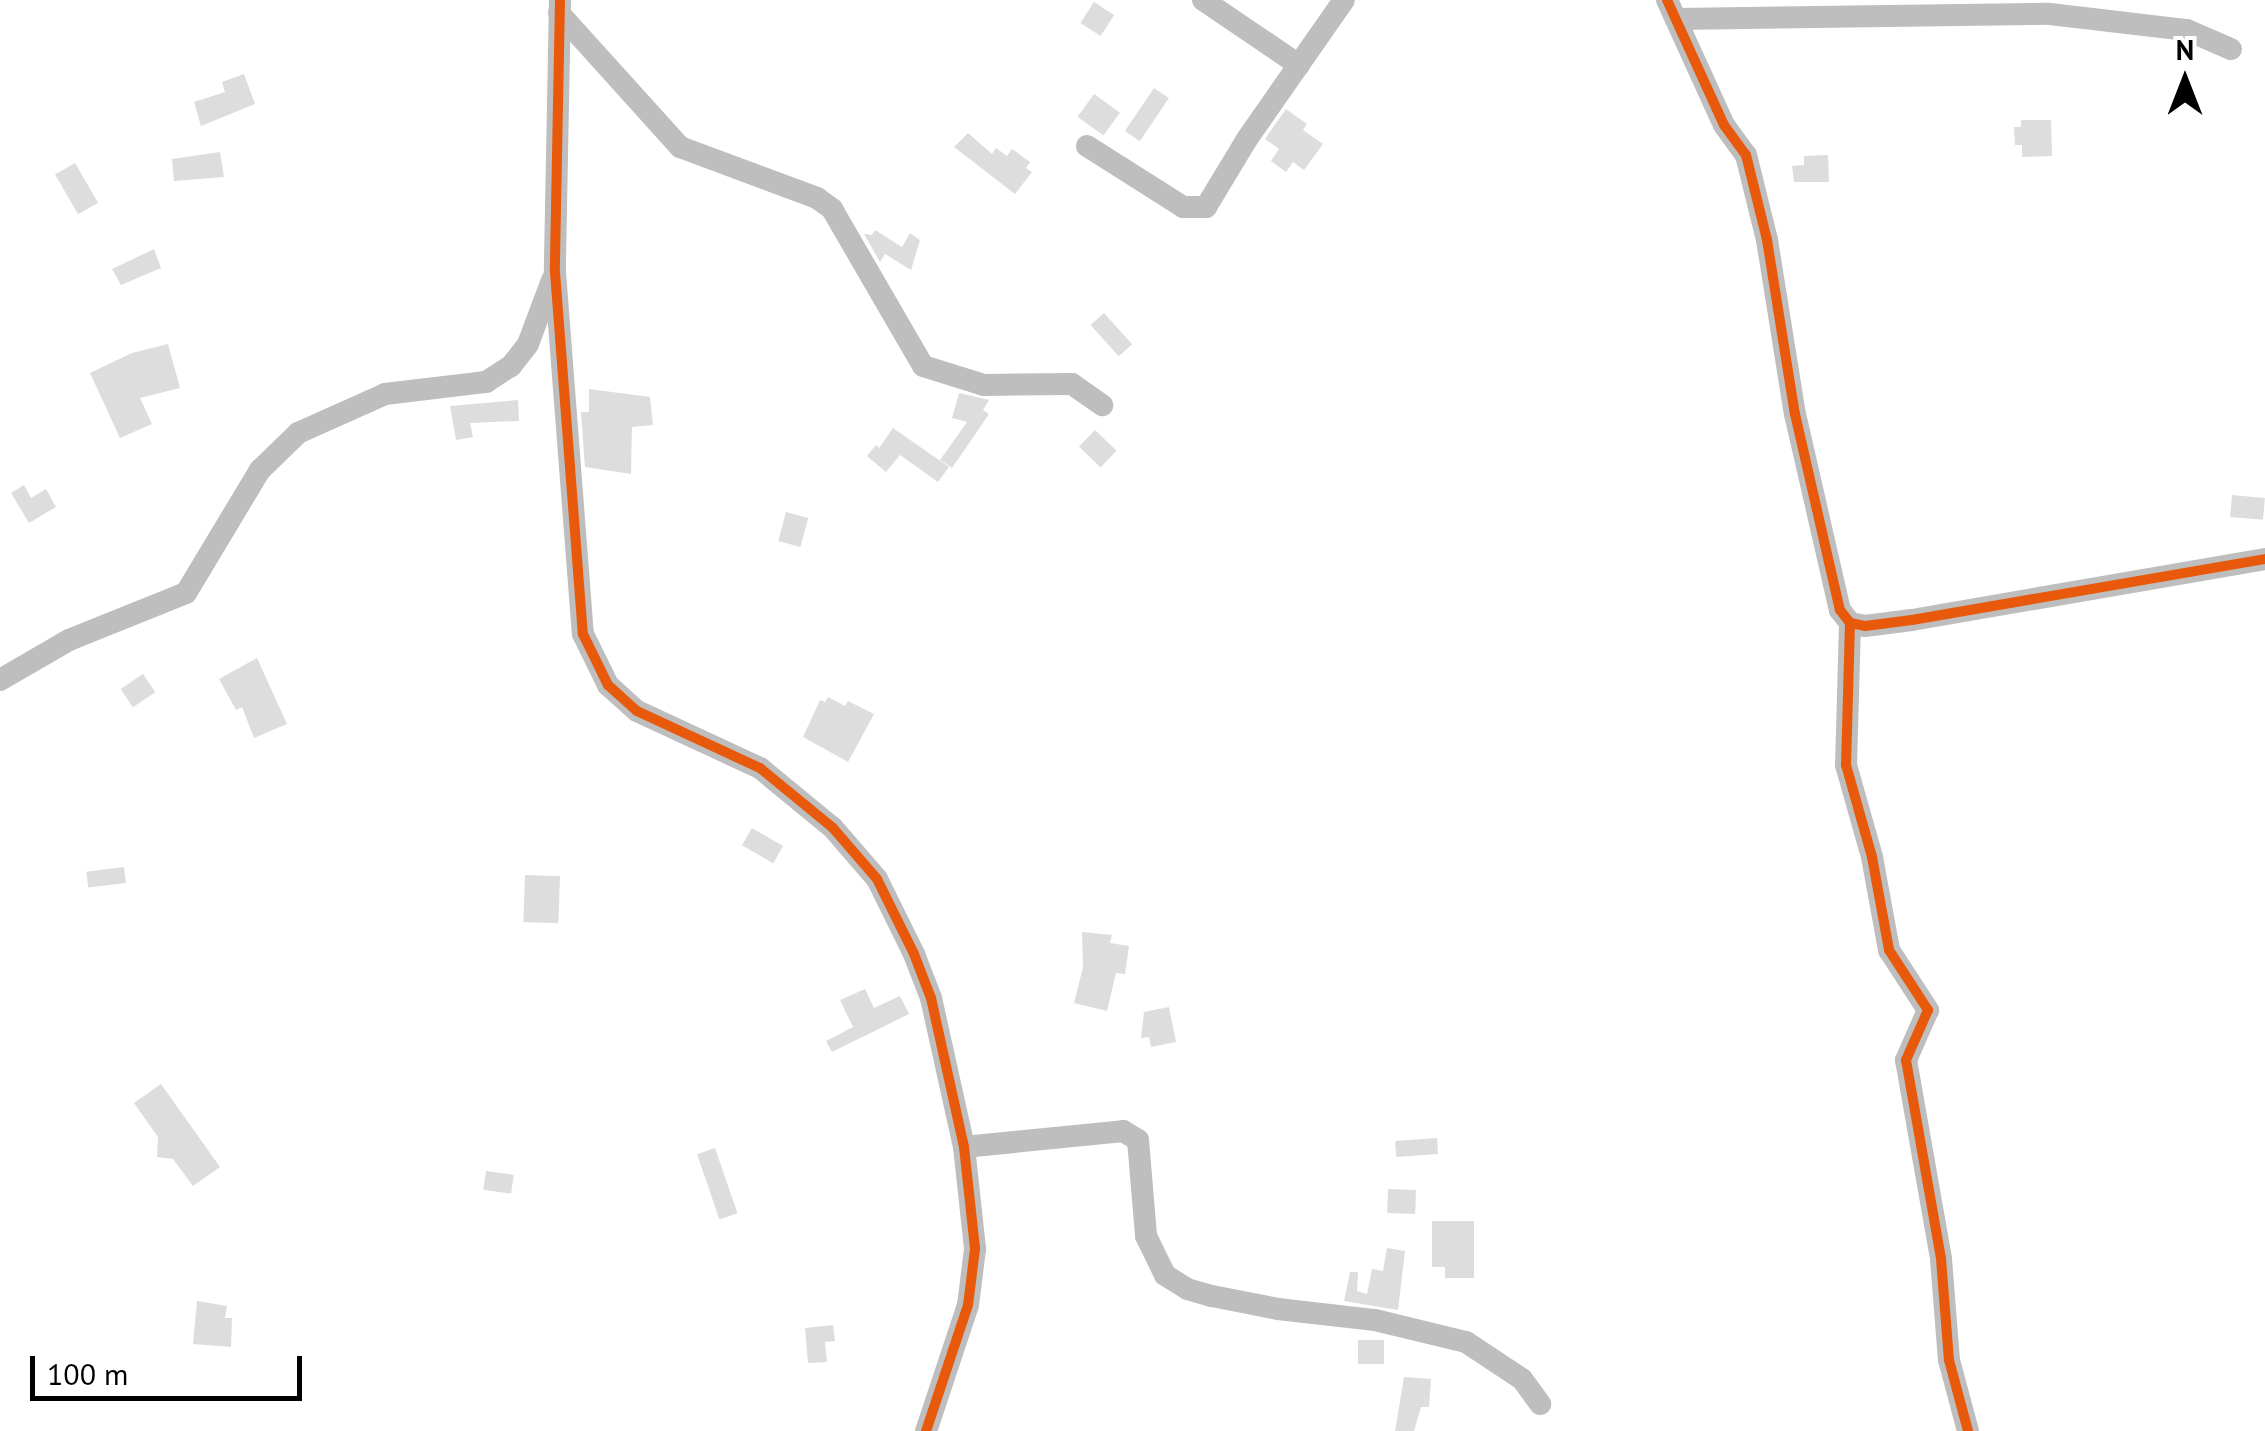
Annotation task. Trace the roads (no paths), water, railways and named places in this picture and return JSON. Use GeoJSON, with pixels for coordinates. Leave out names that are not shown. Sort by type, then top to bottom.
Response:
{"type":"FeatureCollection","features":[{"type":"Feature","properties":{"kind":"street"},"geometry":{"type":"LineString","coordinates":[[1203,0],[1299,65]]}},
{"type":"Feature","properties":{"kind":"street"},"geometry":{"type":"LineString","coordinates":[[1087,146],[1183,206],[1206,207],[1344,0]]}},
{"type":"Feature","properties":{"kind":"street"},"geometry":{"type":"LineString","coordinates":[[559,7],[555,272],[583,634],[593,661],[608,684],[637,712],[760,768],[834,828],[877,879],[931,998],[964,1147],[974,1216],[974,1282],[952,1362],[926,1431]]}},
{"type":"Feature","properties":{"kind":"street"},"geometry":{"type":"LineString","coordinates":[[559,7],[680,147],[817,198],[832,209],[923,366],[984,385],[1072,384],[1102,405]]}},
{"type":"Feature","properties":{"kind":"street"},"geometry":{"type":"LineString","coordinates":[[1968,1431],[1949,1360],[1941,1260],[1906,1060],[1928,1010],[1888,950],[1872,858],[1846,765],[1850,623],[1840,610],[1799,431],[1752,174],[1671,10],[2050,14],[2187,30],[2231,50]]}},
{"type":"Feature","properties":{"kind":"street"},"geometry":{"type":"LineString","coordinates":[[0,680],[69,640],[186,593],[218,533],[260,470],[298,433],[385,394],[486,382],[511,366],[528,344],[555,272]]}},
{"type":"Feature","properties":{"kind":"street"},"geometry":{"type":"LineString","coordinates":[[1850,623],[1865,626],[1912,620],[2265,559]]}},
{"type":"Feature","properties":{"kind":"street"},"geometry":{"type":"LineString","coordinates":[[964,1147],[1122,1131],[1138,1140],[1146,1236],[1166,1275],[1212,1296],[1278,1309],[1375,1320],[1466,1342],[1522,1380],[1540,1404]]}}]}
